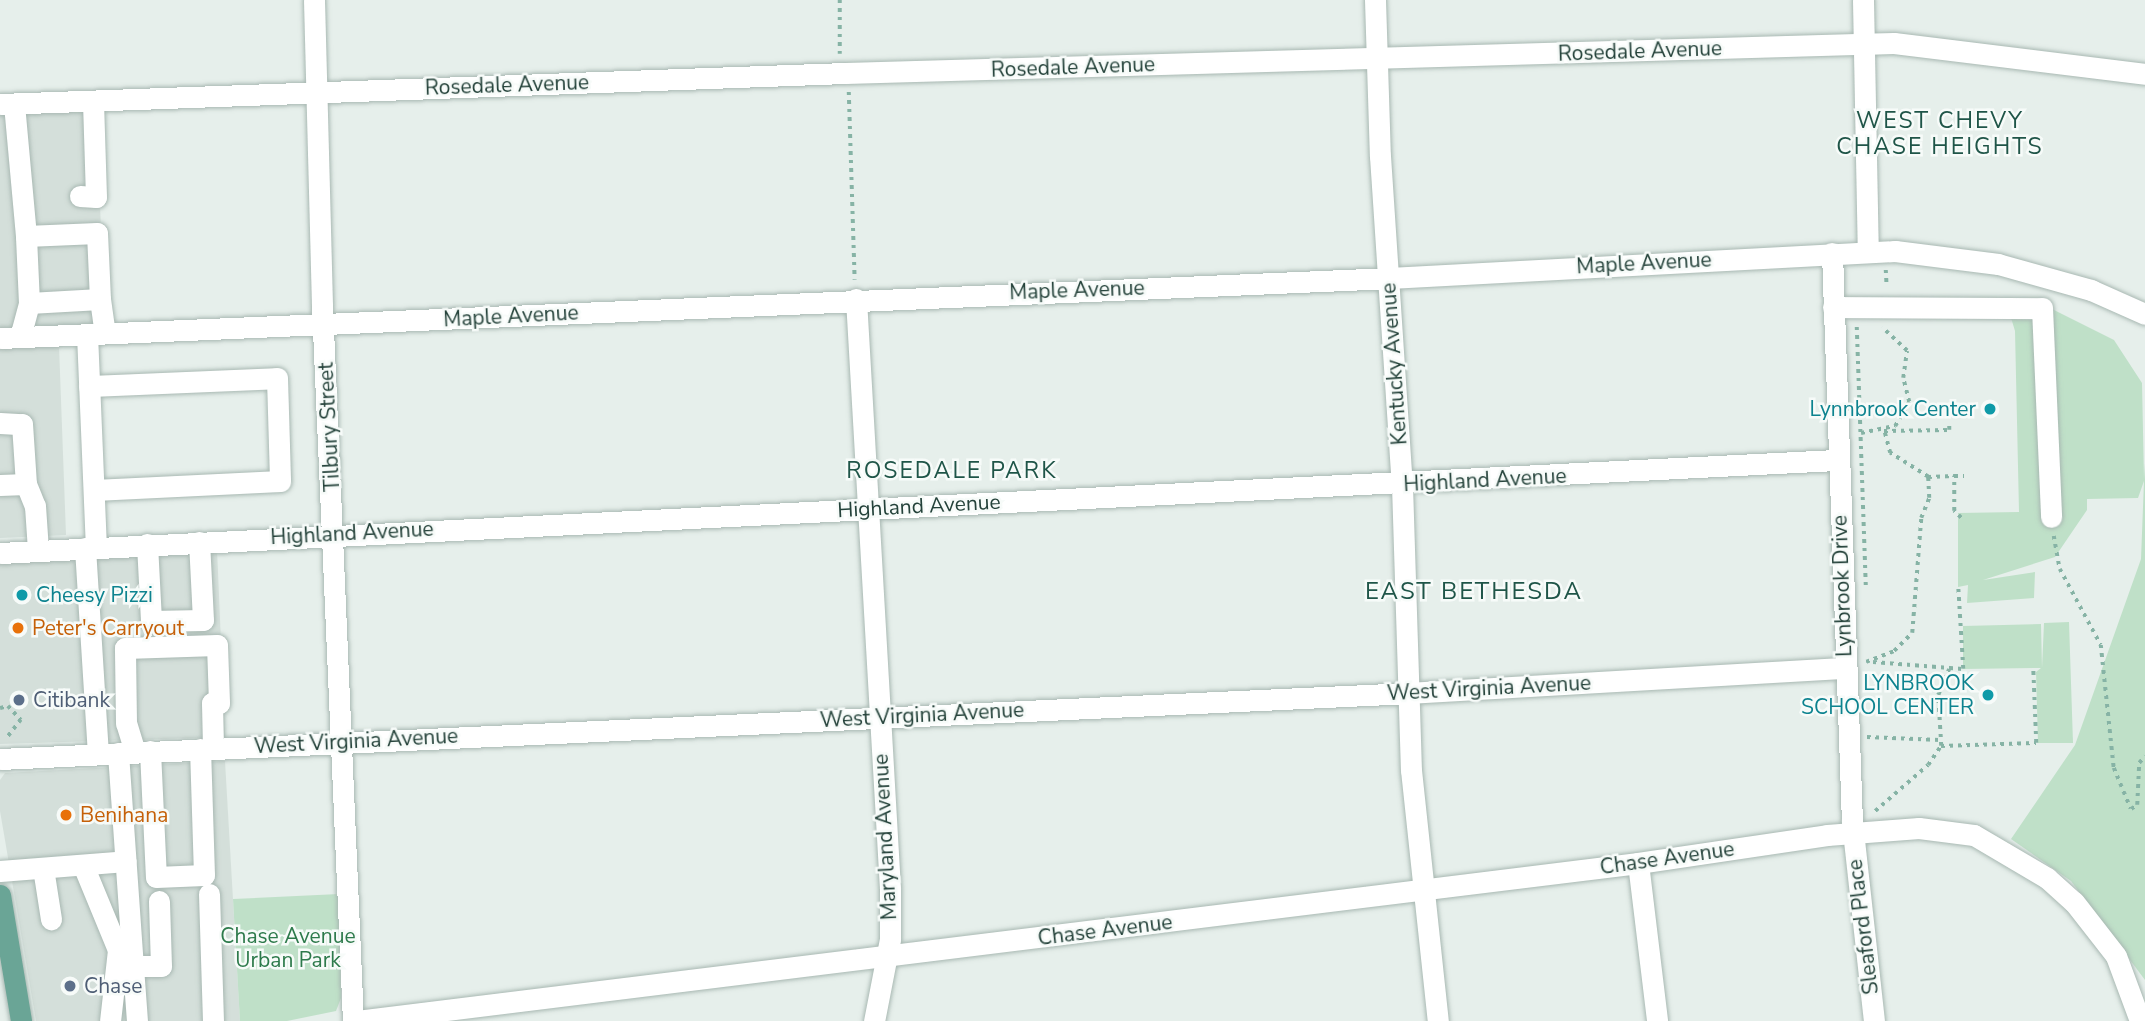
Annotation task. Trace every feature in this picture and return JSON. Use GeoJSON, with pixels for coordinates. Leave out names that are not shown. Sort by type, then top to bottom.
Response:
{"type":"FeatureCollection","features":[{"type":"Feature","properties":{"kind":"main road"},"geometry":{"type":"LineString","coordinates":[[0,895],[21,1021]]}},
{"type":"Feature","properties":{"kind":"street","name":"Tilbury Street"},"geometry":{"type":"LineString","coordinates":[[314,0],[340,742],[355,1021]]}},
{"type":"Feature","properties":{"kind":"street","name":"Kentucky Avenue"},"geometry":{"type":"LineString","coordinates":[[1376,0],[1402,485],[1411,770],[1438,1021]]}},
{"type":"Feature","properties":{"kind":"street"},"geometry":{"type":"LineString","coordinates":[[1863,0],[1868,252]]}},
{"type":"Feature","properties":{"kind":"street","name":"Rosedale Avenue"},"geometry":{"type":"LineString","coordinates":[[7,104],[1894,43],[2145,74]]}},
{"type":"Feature","properties":{"kind":"street"},"geometry":{"type":"LineString","coordinates":[[80,197],[96,197],[93,102]]}},
{"type":"Feature","properties":{"kind":"street"},"geometry":{"type":"LineString","coordinates":[[7,104],[26,236],[29,303],[10,337]]}},
{"type":"Feature","properties":{"kind":"street"},"geometry":{"type":"LineString","coordinates":[[26,236],[97,233],[100,299],[89,386],[94,490],[90,548],[125,753],[156,877],[204,875],[207,749],[212,703],[219,703],[217,645],[125,648],[126,723],[125,753],[126,861],[136,1021]]}},
{"type":"Feature","properties":{"kind":"street","name":"Maple Avenue"},"geometry":{"type":"LineString","coordinates":[[10,337],[1389,278],[1868,252],[1998,264],[2091,290],[2145,314]]}},
{"type":"Feature","properties":{"kind":"street","name":"Lynbrook Drive"},"geometry":{"type":"LineString","coordinates":[[1832,253],[1844,665],[1848,737],[1860,826]]}},
{"type":"Feature","properties":{"kind":"street"},"geometry":{"type":"LineString","coordinates":[[29,303],[100,299]]}},
{"type":"Feature","properties":{"kind":"street","name":"Maryland Avenue"},"geometry":{"type":"LineString","coordinates":[[856,299],[890,888],[887,956],[874,1021]]}},
{"type":"Feature","properties":{"kind":"street"},"geometry":{"type":"LineString","coordinates":[[1833,307],[2042,308],[2051,517]]}},
{"type":"Feature","properties":{"kind":"street"},"geometry":{"type":"LineString","coordinates":[[89,386],[277,378],[280,481],[94,490]]}},
{"type":"Feature","properties":{"kind":"street"},"geometry":{"type":"LineString","coordinates":[[0,423],[22,424],[26,484],[35,506],[38,550]]}},
{"type":"Feature","properties":{"kind":"street","name":"Highland Avenue"},"geometry":{"type":"LineString","coordinates":[[0,552],[868,508],[1402,485],[1837,460]]}},
{"type":"Feature","properties":{"kind":"street"},"geometry":{"type":"LineString","coordinates":[[0,485],[26,484]]}},
{"type":"Feature","properties":{"kind":"street"},"geometry":{"type":"LineString","coordinates":[[147,544],[151,621],[203,620],[199,541]]}},
{"type":"Feature","properties":{"kind":"street","name":"West Virginia Avenue"},"geometry":{"type":"LineString","coordinates":[[3,749],[125,753],[1409,693],[1844,665]]}},
{"type":"Feature","properties":{"kind":"street"},"geometry":{"type":"LineString","coordinates":[[1860,826],[1947,829],[2008,852],[2074,902],[2116,956],[2140,1021]]}},
{"type":"Feature","properties":{"kind":"street","name":"Chase Avenue"},"geometry":{"type":"LineString","coordinates":[[355,1021],[1638,863],[1860,826]]}},
{"type":"Feature","properties":{"kind":"street","name":"Sleaford Place"},"geometry":{"type":"LineString","coordinates":[[1860,826],[1874,1021]]}},
{"type":"Feature","properties":{"kind":"street"},"geometry":{"type":"LineString","coordinates":[[0,871],[126,861]]}},
{"type":"Feature","properties":{"kind":"street"},"geometry":{"type":"LineString","coordinates":[[1638,863],[1657,1021]]}},
{"type":"Feature","properties":{"kind":"street"},"geometry":{"type":"LineString","coordinates":[[83,865],[118,950],[110,1021]]}},
{"type":"Feature","properties":{"kind":"street"},"geometry":{"type":"LineString","coordinates":[[43,868],[51,919]]}},
{"type":"Feature","properties":{"kind":"street"},"geometry":{"type":"LineString","coordinates":[[209,894],[213,1021]]}},
{"type":"Feature","properties":{"kind":"street"},"geometry":{"type":"LineString","coordinates":[[133,966],[161,965],[159,901]]}},
{"type":"Feature","properties":{"kind":"path"},"geometry":{"type":"LineString","coordinates":[[840,0],[840,58]]}},
{"type":"Feature","properties":{"kind":"path"},"geometry":{"type":"LineString","coordinates":[[848,86],[856,299]]}},
{"type":"Feature","properties":{"kind":"path"},"geometry":{"type":"LineString","coordinates":[[1865,325],[1857,324],[1866,586]]}},
{"type":"Feature","properties":{"kind":"path"},"geometry":{"type":"LineString","coordinates":[[1872,326],[1896,337],[1907,351],[1903,378],[1909,402],[1903,419],[1884,431]]}},
{"type":"Feature","properties":{"kind":"path"},"geometry":{"type":"LineString","coordinates":[[1861,433],[1950,430],[1949,423]]}},
{"type":"Feature","properties":{"kind":"path"},"geometry":{"type":"LineString","coordinates":[[1884,431],[1891,453],[1928,477],[1964,476]]}},
{"type":"Feature","properties":{"kind":"path"},"geometry":{"type":"LineString","coordinates":[[1954,476],[1954,511],[1961,517]]}},
{"type":"Feature","properties":{"kind":"path"},"geometry":{"type":"LineString","coordinates":[[1871,662],[1903,644],[1912,633],[1928,477]]}},
{"type":"Feature","properties":{"kind":"path"},"geometry":{"type":"LineString","coordinates":[[2051,517],[2060,569],[2101,645],[2113,768],[2131,809],[2137,805],[2139,763],[2145,756]]}},
{"type":"Feature","properties":{"kind":"path"},"geometry":{"type":"LineString","coordinates":[[1844,665],[1871,662],[1964,669],[1958,587]]}},
{"type":"Feature","properties":{"kind":"path"},"geometry":{"type":"LineString","coordinates":[[1941,746],[2036,743],[2033,668]]}},
{"type":"Feature","properties":{"kind":"path"},"geometry":{"type":"LineString","coordinates":[[1860,826],[1890,793],[1928,765],[1941,746],[1938,695],[1950,669]]}},
{"type":"Feature","properties":{"kind":"path"},"geometry":{"type":"LineString","coordinates":[[0,708],[8,706],[21,720],[3,749]]}},
{"type":"Feature","properties":{"kind":"path"},"geometry":{"type":"LineString","coordinates":[[1848,737],[1941,740]]}},
{"type":"Feature","properties":{"kind":"shaded area"},"geometry":{"type":"Polygon","coordinates":[[[96,110],[105,324],[0,328],[0,113],[96,110]]]}},
{"type":"Feature","properties":{"kind":"shaded area"},"geometry":{"type":"Polygon","coordinates":[[[59,346],[66,535],[0,538],[0,348],[59,346]]]}},
{"type":"Feature","properties":{"kind":"shaded area"},"geometry":{"type":"Polygon","coordinates":[[[217,549],[225,737],[0,744],[0,560],[217,549]]]}},
{"type":"Feature","properties":{"kind":"shaded area"},"geometry":{"type":"Polygon","coordinates":[[[225,761],[240,1021],[36,1021],[0,811],[0,780],[5,773],[225,761]]]}},
{"type":"Feature","properties":{"kind":"green space"},"geometry":{"type":"Polygon","coordinates":[[[2032,299],[2114,340],[2142,383],[2144,479],[2145,463],[2145,980],[2071,881],[2011,839],[2075,745],[2141,559],[2144,481],[2138,498],[2087,499],[2087,510],[2055,557],[1983,580],[2035,572],[2034,598],[1967,603],[1968,585],[1958,587],[1958,513],[2019,512],[2015,331],[2006,301],[2032,299]]]}},
{"type":"Feature","properties":{"kind":"green space"},"geometry":{"type":"Polygon","coordinates":[[[2069,622],[2073,743],[2038,743],[2036,672],[2041,668],[1963,669],[1963,626],[2041,624],[2042,668],[2044,623],[2069,622]]]}},
{"type":"Feature","properties":{"kind":"green space","name":"Chase Avenue Urban Park"},"geometry":{"type":"Polygon","coordinates":[[[339,894],[341,998],[336,1011],[287,1021],[240,1021],[233,899],[339,894]]]}},
{"type":"Feature","properties":{"kind":"place","name":"Lynnbrook Center"},"geometry":{"type":"Point","coordinates":[1990,409]}},
{"type":"Feature","properties":{"kind":"place","name":"Cheesy Pizzi"},"geometry":{"type":"Point","coordinates":[22,595]}},
{"type":"Feature","properties":{"kind":"place","name":"Peter's Carryout"},"geometry":{"type":"Point","coordinates":[18,628]}},
{"type":"Feature","properties":{"kind":"place","name":"LYNBROOK SCHOOL CENTER"},"geometry":{"type":"Point","coordinates":[1988,695]}},
{"type":"Feature","properties":{"kind":"place","name":"Citibank"},"geometry":{"type":"Point","coordinates":[19,700]}},
{"type":"Feature","properties":{"kind":"place","name":"Benihana"},"geometry":{"type":"Point","coordinates":[66,815]}},
{"type":"Feature","properties":{"kind":"place","name":"Chase"},"geometry":{"type":"Point","coordinates":[70,986]}},
{"type":"Feature","properties":{"kind":"district","name":"WEST CHEVY CHASE HEIGHTS"},"geometry":{"type":"Point","coordinates":[1940,134]}},
{"type":"Feature","properties":{"kind":"district","name":"ROSEDALE PARK"},"geometry":{"type":"Point","coordinates":[952,471]}},
{"type":"Feature","properties":{"kind":"district","name":"EAST BETHESDA"},"geometry":{"type":"Point","coordinates":[1474,592]}}]}
